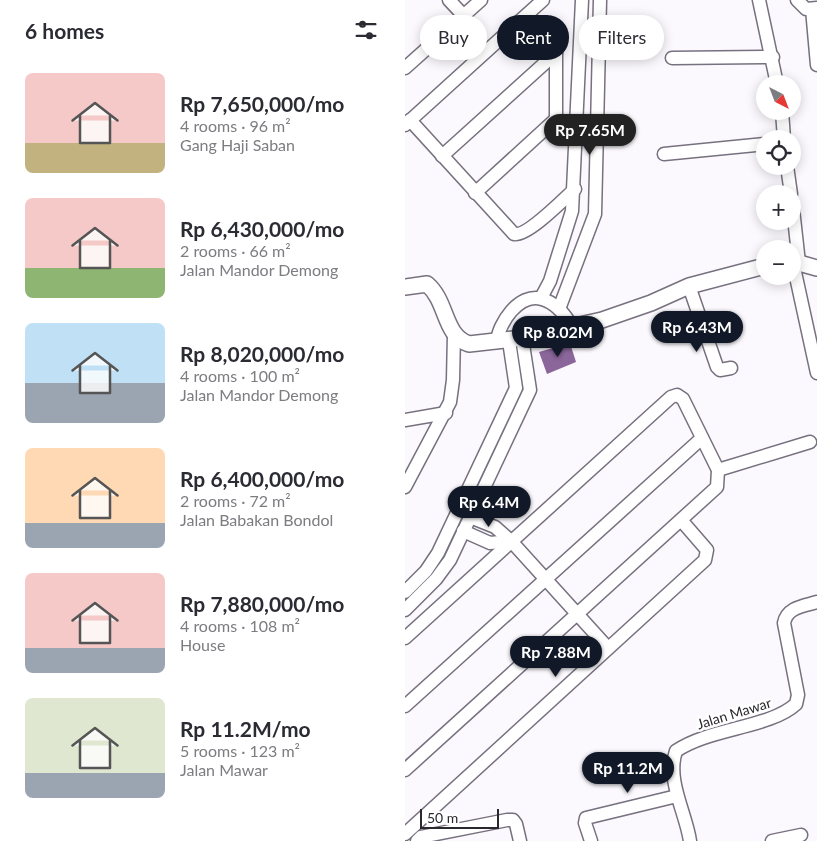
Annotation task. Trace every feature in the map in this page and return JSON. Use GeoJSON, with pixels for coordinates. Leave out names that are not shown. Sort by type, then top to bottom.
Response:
{"type":"FeatureCollection","features":[{"type":"Feature","properties":{"kind":"main road"},"geometry":{"type":"LineString","coordinates":[[801,264],[817,268]]}},
{"type":"Feature","properties":{"kind":"main road"},"geometry":{"type":"LineString","coordinates":[[405,287],[427,284],[440,298],[454,334],[469,344],[509,340],[610,317],[689,286],[756,268]]}},
{"type":"Feature","properties":{"kind":"street"},"geometry":{"type":"LineString","coordinates":[[449,0],[463,15]]}},
{"type":"Feature","properties":{"kind":"street"},"geometry":{"type":"LineString","coordinates":[[465,15],[481,0]]}},
{"type":"Feature","properties":{"kind":"street"},"geometry":{"type":"LineString","coordinates":[[543,0],[408,123],[442,156],[514,234],[518,235],[541,219],[575,189]]}},
{"type":"Feature","properties":{"kind":"street"},"geometry":{"type":"LineString","coordinates":[[541,298],[550,281],[572,211],[575,189],[582,0]]}},
{"type":"Feature","properties":{"kind":"street"},"geometry":{"type":"LineString","coordinates":[[559,308],[569,289],[595,214],[600,0]]}},
{"type":"Feature","properties":{"kind":"street"},"geometry":{"type":"LineString","coordinates":[[759,0],[776,75]]}},
{"type":"Feature","properties":{"kind":"street"},"geometry":{"type":"LineString","coordinates":[[797,0],[804,7],[814,9],[817,65]]}},
{"type":"Feature","properties":{"kind":"street"},"geometry":{"type":"LineString","coordinates":[[442,156],[556,53],[556,119],[475,193]]}},
{"type":"Feature","properties":{"kind":"street"},"geometry":{"type":"LineString","coordinates":[[405,68],[420,55]]}},
{"type":"Feature","properties":{"kind":"street"},"geometry":{"type":"LineString","coordinates":[[672,58],[773,57]]}},
{"type":"Feature","properties":{"kind":"street"},"geometry":{"type":"LineString","coordinates":[[664,154],[756,145]]}},
{"type":"Feature","properties":{"kind":"street"},"geometry":{"type":"LineString","coordinates":[[550,281],[569,289]]}},
{"type":"Feature","properties":{"kind":"street"},"geometry":{"type":"LineString","coordinates":[[799,285],[817,373]]}},
{"type":"Feature","properties":{"kind":"street"},"geometry":{"type":"LineString","coordinates":[[689,286],[717,366],[720,370],[731,368]]}},
{"type":"Feature","properties":{"kind":"street"},"geometry":{"type":"LineString","coordinates":[[405,610],[437,579],[450,560],[529,390],[509,340],[498,331],[509,312],[526,301],[541,298],[559,308],[572,326]]}},
{"type":"Feature","properties":{"kind":"street"},"geometry":{"type":"LineString","coordinates":[[405,487],[446,413],[452,389],[454,334]]}},
{"type":"Feature","properties":{"kind":"street"},"geometry":{"type":"LineString","coordinates":[[405,592],[426,571],[438,553],[516,388],[509,340]]}},
{"type":"Feature","properties":{"kind":"street"},"geometry":{"type":"LineString","coordinates":[[405,638],[671,396],[677,395],[683,399],[718,470],[717,488],[405,770]]}},
{"type":"Feature","properties":{"kind":"street"},"geometry":{"type":"LineString","coordinates":[[405,420],[446,413]]}},
{"type":"Feature","properties":{"kind":"street"},"geometry":{"type":"LineString","coordinates":[[405,706],[702,438]]}},
{"type":"Feature","properties":{"kind":"street"},"geometry":{"type":"LineString","coordinates":[[718,470],[810,442]]}},
{"type":"Feature","properties":{"kind":"street"},"geometry":{"type":"LineString","coordinates":[[470,517],[495,527],[511,541],[609,648]]}},
{"type":"Feature","properties":{"kind":"street"},"geometry":{"type":"LineString","coordinates":[[414,835],[609,648],[705,560],[707,550],[681,520]]}},
{"type":"Feature","properties":{"kind":"street"},"geometry":{"type":"LineString","coordinates":[[463,531],[490,543],[511,541]]}},
{"type":"Feature","properties":{"kind":"street","name":"Jalan Mawar"},"geometry":{"type":"LineString","coordinates":[[691,841],[685,813],[677,796],[674,768],[676,751],[700,739],[780,714],[796,704],[798,695],[783,623],[785,616],[790,610],[817,602]]}},
{"type":"Feature","properties":{"kind":"street"},"geometry":{"type":"LineString","coordinates":[[591,841],[585,823],[586,818],[677,796]]}},
{"type":"Feature","properties":{"kind":"street"},"geometry":{"type":"LineString","coordinates":[[414,835],[513,820],[516,824],[520,841]]}},
{"type":"Feature","properties":{"kind":"street"},"geometry":{"type":"LineString","coordinates":[[771,841],[801,835]]}},
{"type":"Feature","properties":{"kind":"building"},"geometry":{"type":"Polygon","coordinates":[[[570,343],[576,362],[547,374],[539,352],[570,343]]]}}]}
